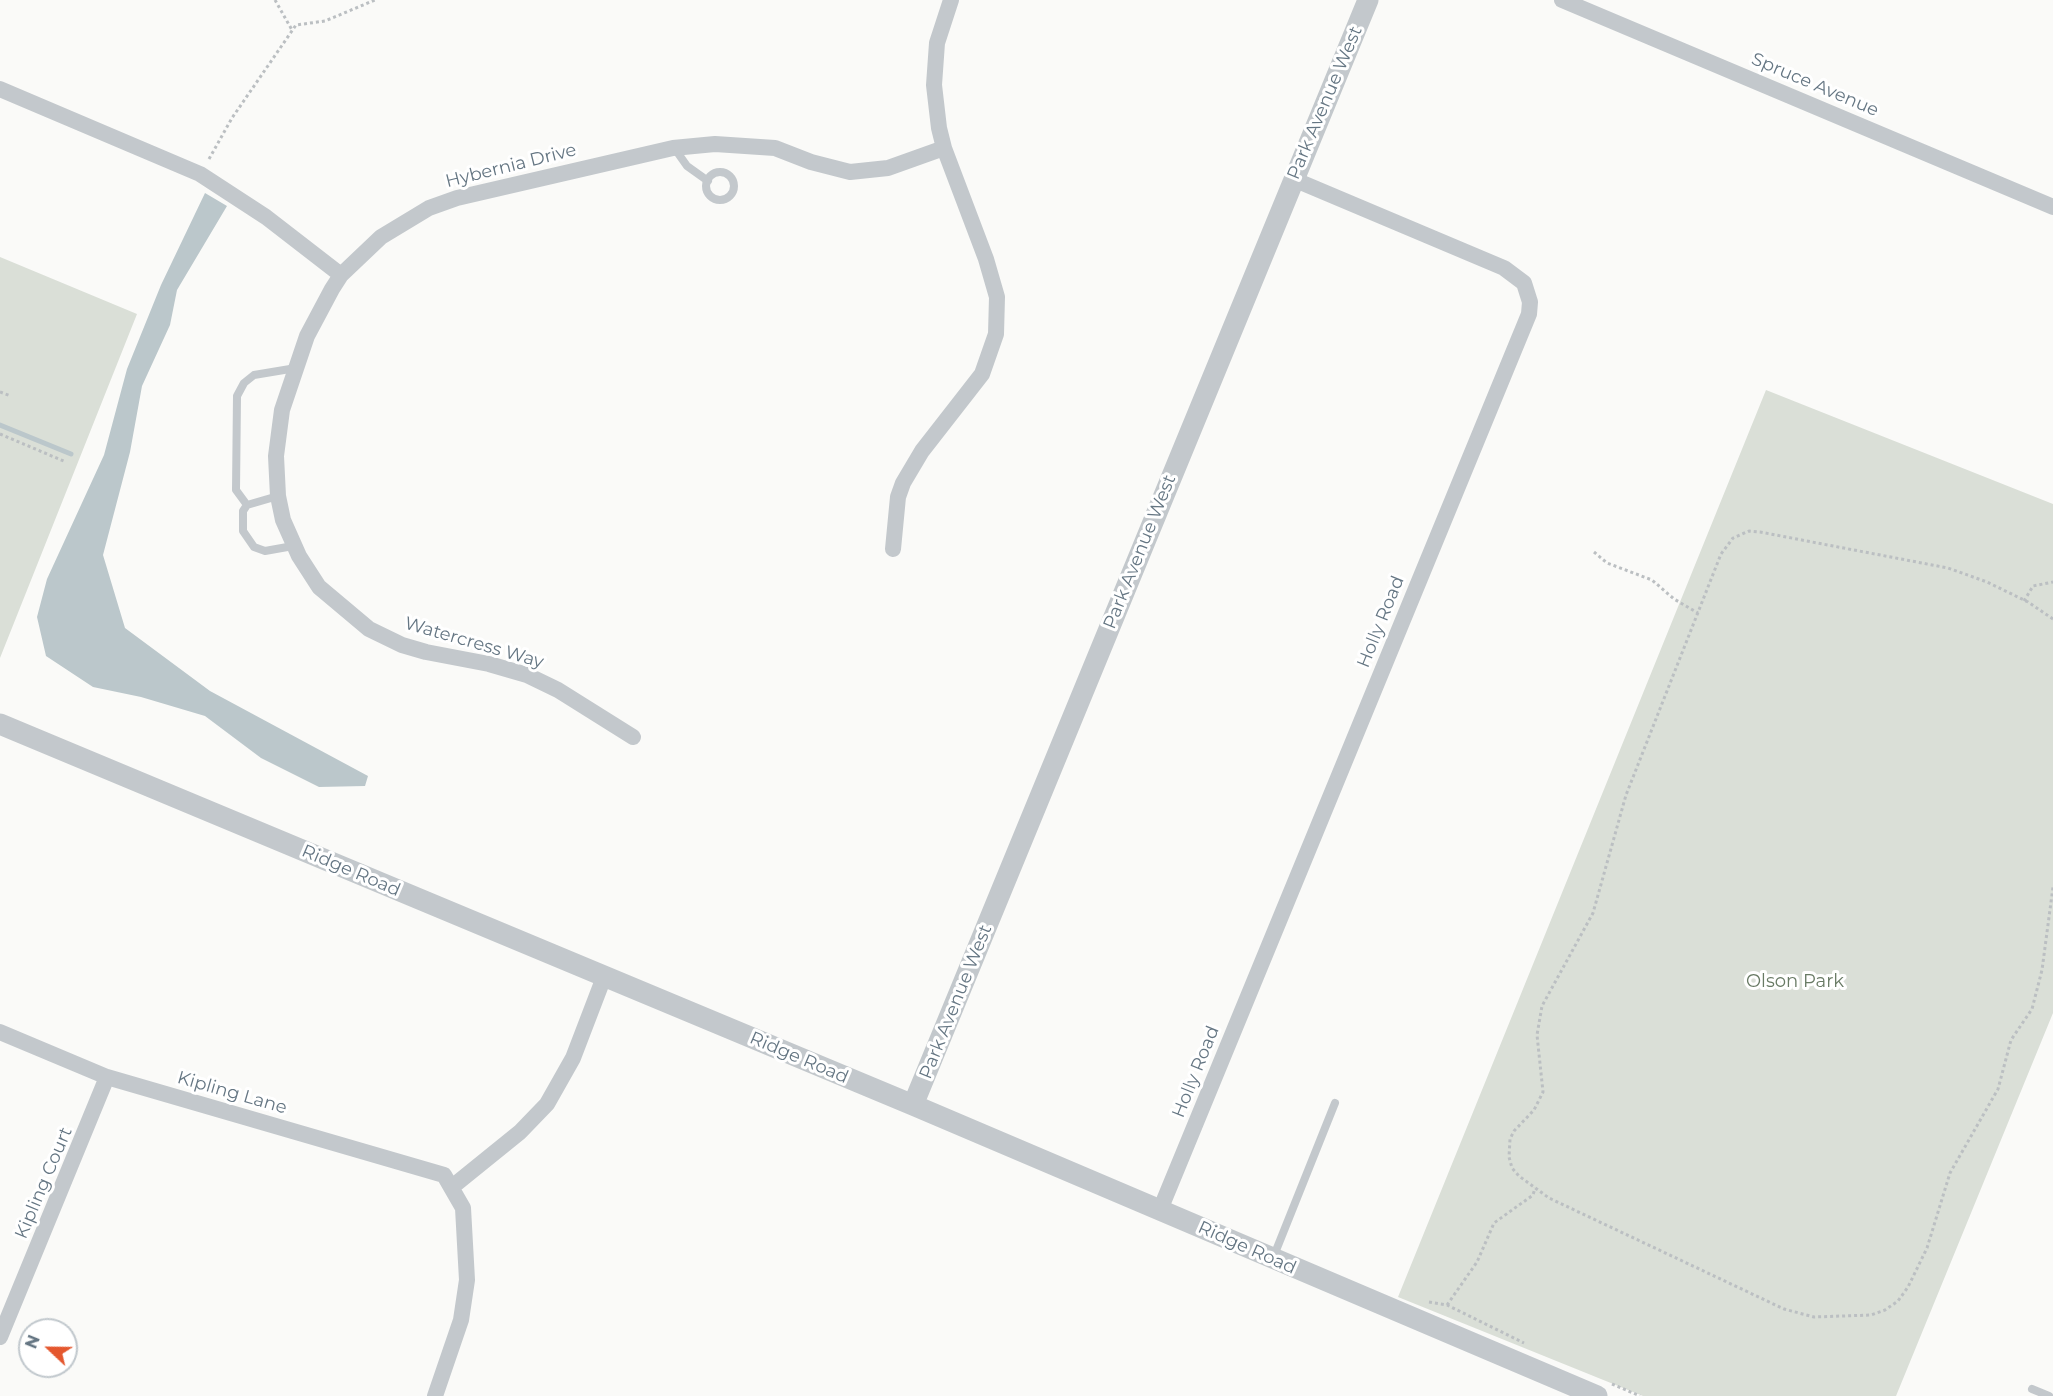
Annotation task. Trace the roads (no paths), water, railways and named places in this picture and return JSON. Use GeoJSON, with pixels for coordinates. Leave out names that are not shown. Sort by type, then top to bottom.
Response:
{"type":"FeatureCollection","features":[{"type":"Feature","properties":{"kind":"street"},"geometry":{"type":"LineString","coordinates":[[893,549],[894,523],[903,483],[922,451],[982,374],[996,334],[997,297],[989,269],[944,148],[934,85],[938,44],[951,0]]}},
{"type":"Feature","properties":{"kind":"street","name":"Park Avenue West"},"geometry":{"type":"LineString","coordinates":[[913,1105],[1368,0]]}},
{"type":"Feature","properties":{"kind":"street","name":"Spruce Avenue"},"geometry":{"type":"LineString","coordinates":[[1562,0],[2053,207]]}},
{"type":"Feature","properties":{"kind":"street"},"geometry":{"type":"LineString","coordinates":[[0,89],[206,177],[237,196],[341,275]]}},
{"type":"Feature","properties":{"kind":"street","name":"Hybernia Drive"},"geometry":{"type":"LineString","coordinates":[[341,275],[381,237],[429,208],[458,198],[674,148],[715,144],[771,147],[850,172],[888,168],[937,148],[944,148]]}},
{"type":"Feature","properties":{"kind":"street","name":"Holly Road"},"geometry":{"type":"LineString","coordinates":[[1160,1210],[1529,314],[1530,302],[1524,283],[1504,268],[1293,179]]}},
{"type":"Feature","properties":{"kind":"street","name":"Watercress Way"},"geometry":{"type":"LineString","coordinates":[[341,275],[307,336],[282,410],[276,456],[278,496],[293,546],[319,587],[369,629],[426,652],[489,664],[527,675],[558,690],[633,737]]}},
{"type":"Feature","properties":{"kind":"street","name":"Ridge Road"},"geometry":{"type":"LineString","coordinates":[[0,724],[913,1105],[1273,1258],[1574,1392],[1597,1396]]}},
{"type":"Feature","properties":{"kind":"street"},"geometry":{"type":"LineString","coordinates":[[435,1396],[461,1320],[467,1280],[463,1208],[452,1187],[520,1132],[547,1104],[573,1058],[604,977]]}},
{"type":"Feature","properties":{"kind":"street","name":"Kipling Lane"},"geometry":{"type":"LineString","coordinates":[[0,1032],[107,1077],[444,1176],[452,1187]]}},
{"type":"Feature","properties":{"kind":"street","name":"Kipling Court"},"geometry":{"type":"LineString","coordinates":[[0,1337],[107,1077]]}},
{"type":"Feature","properties":{"kind":"lane"},"geometry":{"type":"LineString","coordinates":[[674,148],[687,166],[708,181]]}},
{"type":"Feature","properties":{"kind":"lane"},"geometry":{"type":"LineString","coordinates":[[247,505],[236,490],[237,396],[244,383],[254,375],[296,368]]}},
{"type":"Feature","properties":{"kind":"lane"},"geometry":{"type":"LineString","coordinates":[[278,496],[247,505],[243,512],[243,531],[254,547],[265,551],[293,546]]}},
{"type":"Feature","properties":{"kind":"lane"},"geometry":{"type":"LineString","coordinates":[[1273,1258],[1335,1103]]}},
{"type":"Feature","properties":{"kind":"lane"},"geometry":{"type":"LineString","coordinates":[[2032,1389],[2049,1396]]}},
{"type":"Feature","properties":{"kind":"waterway"},"geometry":{"type":"LineString","coordinates":[[0,425],[71,454]]}},
{"type":"Feature","properties":{"kind":"park label","name":"Olson Park"},"geometry":{"type":"Point","coordinates":[1795,982]}}]}
